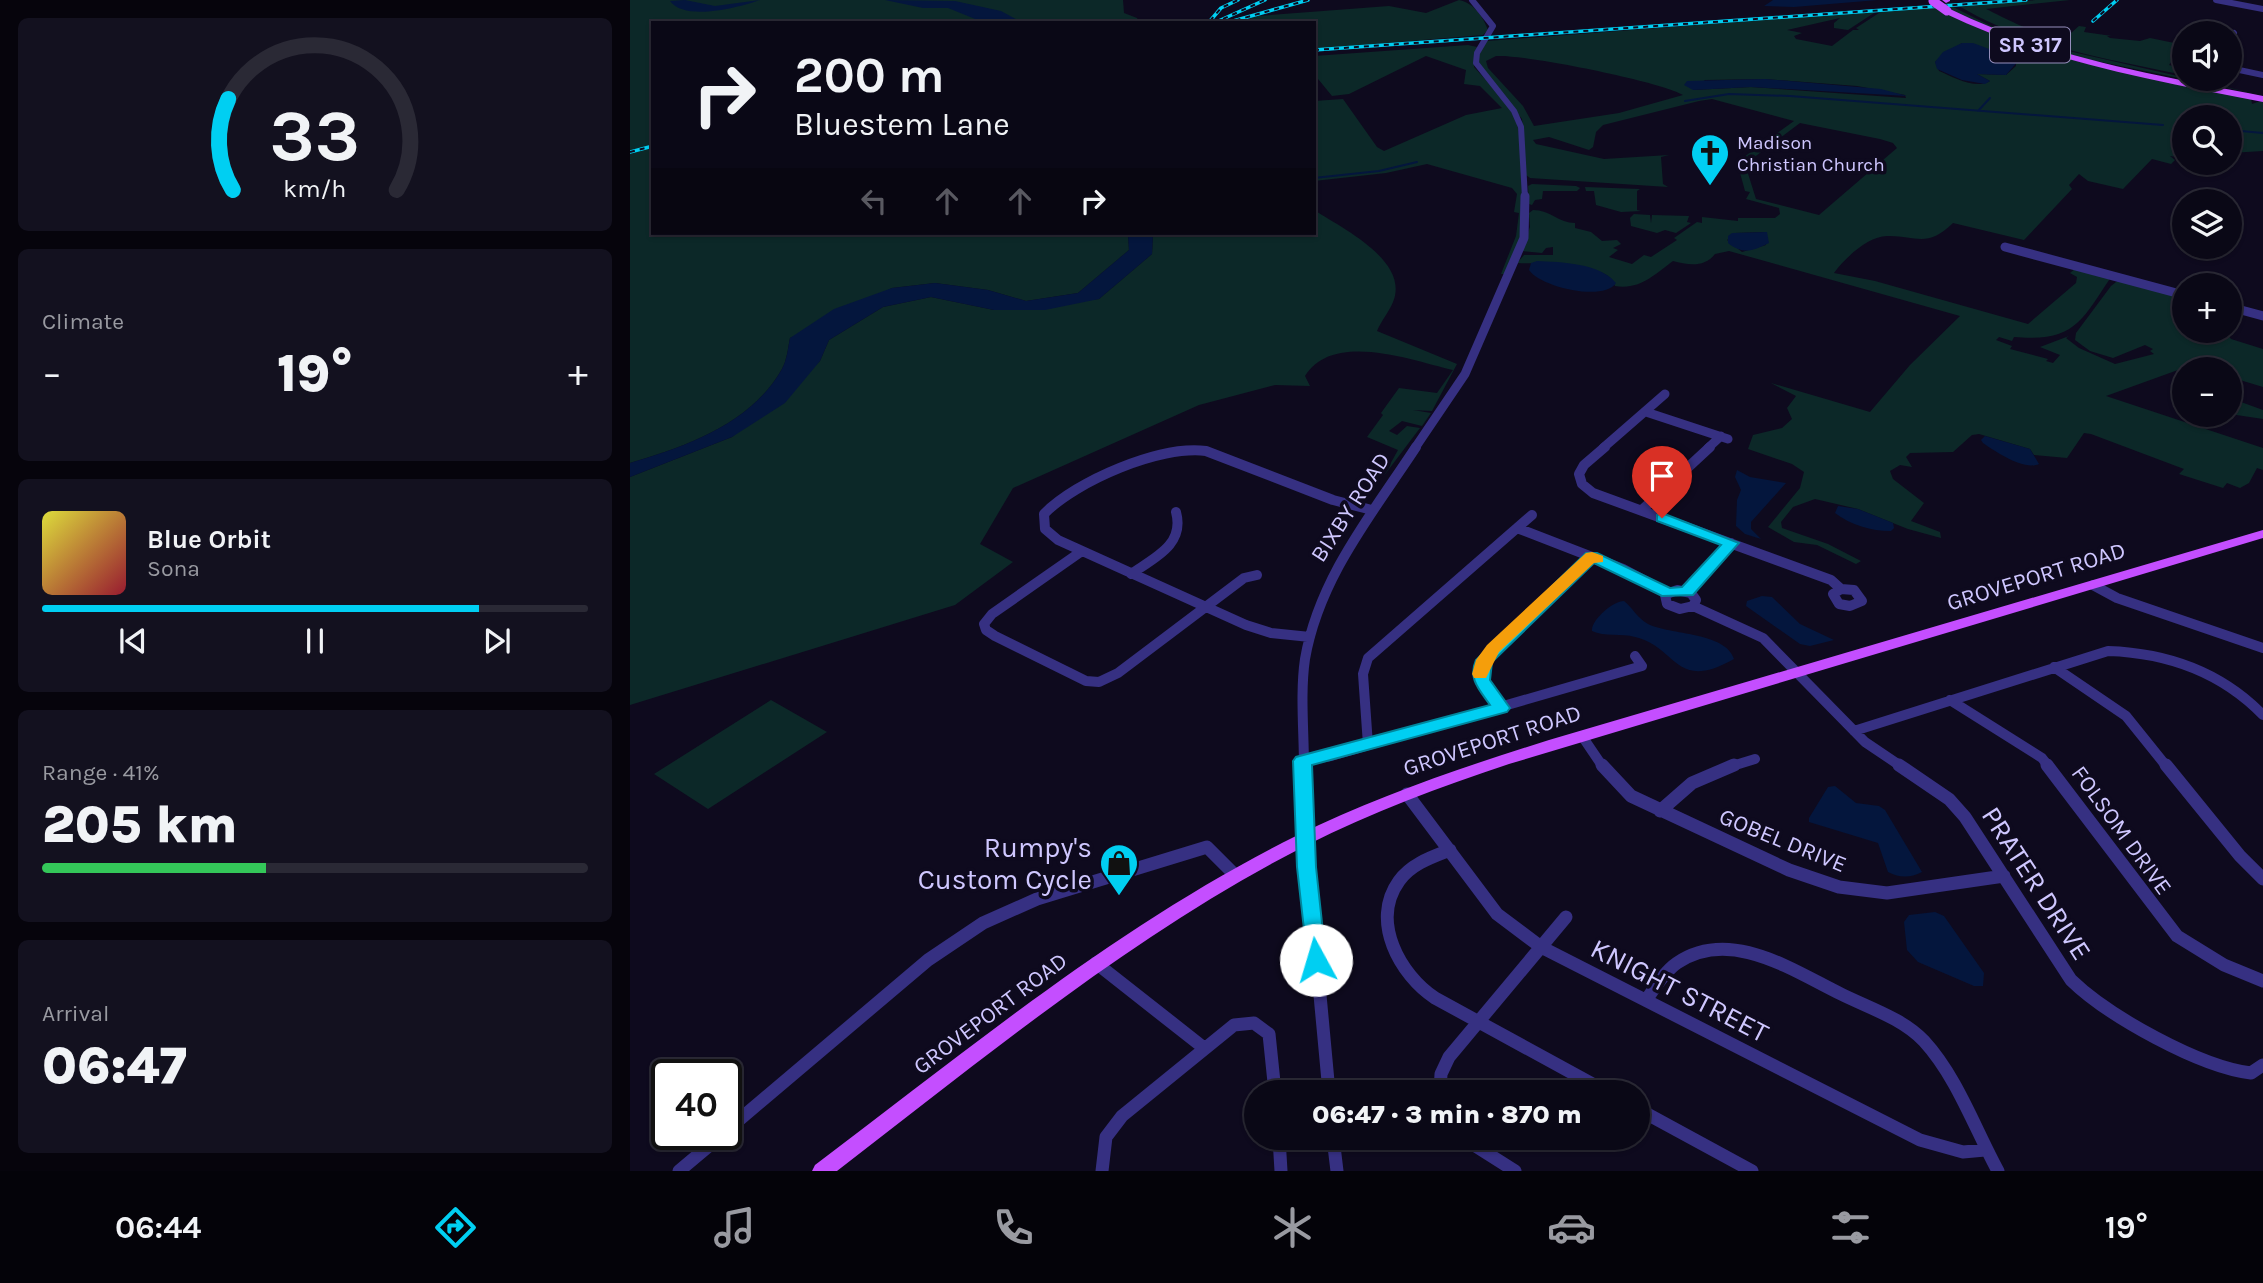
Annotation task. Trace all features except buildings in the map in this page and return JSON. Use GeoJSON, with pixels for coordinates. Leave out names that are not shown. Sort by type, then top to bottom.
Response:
{"type":"FeatureCollection","features":[{"type":"Feature","properties":{"kind":"main road","name":"SR 317"},"geometry":{"type":"LineString","coordinates":[[1946,0],[1961,10],[2006,30],[2052,46],[2172,73]]}},
{"type":"Feature","properties":{"kind":"main road","name":"SR 317"},"geometry":{"type":"LineString","coordinates":[[1932,1],[1947,11],[1991,31],[2060,54],[2263,99]]}},
{"type":"Feature","properties":{"kind":"main road"},"geometry":{"type":"LineString","coordinates":[[2242,89],[2263,93]]}},
{"type":"Feature","properties":{"kind":"main road","name":"GROVEPORT ROAD"},"geometry":{"type":"LineString","coordinates":[[822,1171],[1096,963],[1157,921],[1305,838],[1407,794],[1582,736],[2263,534]]}},
{"type":"Feature","properties":{"kind":"street","name":"BIXBY ROAD"},"geometry":{"type":"LineString","coordinates":[[1328,1080],[1305,838],[1302,699],[1310,637],[1332,576],[1372,510],[1462,379],[1519,253],[1527,224],[1522,136],[1514,111],[1476,63],[1477,53],[1493,26],[1472,0]]}},
{"type":"Feature","properties":{"kind":"street"},"geometry":{"type":"LineString","coordinates":[[2216,0],[2263,9]]}},
{"type":"Feature","properties":{"kind":"street"},"geometry":{"type":"LineString","coordinates":[[2242,71],[2263,75]]}},
{"type":"Feature","properties":{"kind":"street"},"geometry":{"type":"LineString","coordinates":[[2005,247],[2172,292]]}},
{"type":"Feature","properties":{"kind":"street"},"geometry":{"type":"LineString","coordinates":[[2242,310],[2263,316]]}},
{"type":"Feature","properties":{"kind":"street"},"geometry":{"type":"LineString","coordinates":[[1665,394],[1584,465],[1579,478],[1587,490],[1831,580],[1841,589]]}},
{"type":"Feature","properties":{"kind":"street"},"geometry":{"type":"LineString","coordinates":[[1642,510],[1724,437],[1646,412]]}},
{"type":"Feature","properties":{"kind":"street"},"geometry":{"type":"LineString","coordinates":[[1032,527],[1043,522],[1051,505],[1066,495],[1189,445],[1333,500],[1372,510]]}},
{"type":"Feature","properties":{"kind":"street"},"geometry":{"type":"LineString","coordinates":[[1131,574],[1177,540],[1181,528],[1176,512]]}},
{"type":"Feature","properties":{"kind":"street"},"geometry":{"type":"LineString","coordinates":[[1368,746],[1363,674],[1368,658],[1532,516]]}},
{"type":"Feature","properties":{"kind":"street"},"geometry":{"type":"LineString","coordinates":[[1043,522],[1053,537],[1204,607],[1264,631],[1310,637]]}},
{"type":"Feature","properties":{"kind":"street"},"geometry":{"type":"LineString","coordinates":[[1517,528],[1592,557],[1668,593],[1687,591],[1731,543]]}},
{"type":"Feature","properties":{"kind":"street"},"geometry":{"type":"LineString","coordinates":[[984,624],[992,614],[1082,551]]}},
{"type":"Feature","properties":{"kind":"street"},"geometry":{"type":"LineString","coordinates":[[1501,708],[1481,680],[1480,671],[1484,660],[1592,557]]}},
{"type":"Feature","properties":{"kind":"street"},"geometry":{"type":"LineString","coordinates":[[984,624],[986,630],[995,636],[1080,679],[1099,685],[1244,578],[1257,575]]}},
{"type":"Feature","properties":{"kind":"street"},"geometry":{"type":"LineString","coordinates":[[2092,585],[2117,598],[2263,648]]}},
{"type":"Feature","properties":{"kind":"street"},"geometry":{"type":"LineString","coordinates":[[1687,591],[1696,600],[1693,606]]}},
{"type":"Feature","properties":{"kind":"street","name":"PRATER DRIVE"},"geometry":{"type":"LineString","coordinates":[[1668,593],[1665,601],[1670,606],[1680,609],[1693,606],[1763,638],[1883,757],[1949,799],[2004,876],[2071,981],[2086,997],[2108,1013],[2234,1071],[2251,1073],[2263,1066]]}},
{"type":"Feature","properties":{"kind":"street"},"geometry":{"type":"LineString","coordinates":[[971,624],[984,624]]}},
{"type":"Feature","properties":{"kind":"street"},"geometry":{"type":"LineString","coordinates":[[1854,731],[2093,654],[2135,652],[2186,666],[2231,687],[2263,715]]}},
{"type":"Feature","properties":{"kind":"street"},"geometry":{"type":"LineString","coordinates":[[1302,761],[1368,746],[1501,708],[1639,661],[1651,676]]}},
{"type":"Feature","properties":{"kind":"street"},"geometry":{"type":"LineString","coordinates":[[2054,667],[2126,716],[2240,856],[2263,879]]}},
{"type":"Feature","properties":{"kind":"street","name":"FOLSOM DRIVE"},"geometry":{"type":"LineString","coordinates":[[1950,700],[2042,758],[2177,936],[2224,965],[2263,981]]}},
{"type":"Feature","properties":{"kind":"street","name":"GOBEL DRIVE"},"geometry":{"type":"LineString","coordinates":[[1582,736],[1621,789],[1660,811],[1797,873],[1857,891],[1887,893],[2004,876]]}},
{"type":"Feature","properties":{"kind":"street"},"geometry":{"type":"LineString","coordinates":[[1660,811],[1683,785],[1755,759]]}},
{"type":"Feature","properties":{"kind":"street","name":"KNIGHT STREET"},"geometry":{"type":"LineString","coordinates":[[1407,794],[1497,914],[1541,947],[1920,1140],[1963,1152],[1985,1150]]}},
{"type":"Feature","properties":{"kind":"street"},"geometry":{"type":"LineString","coordinates":[[742,1118],[928,960],[983,923],[1038,899],[1208,847],[1236,875]]}},
{"type":"Feature","properties":{"kind":"street"},"geometry":{"type":"LineString","coordinates":[[1450,850],[1414,867],[1396,886],[1390,916],[1400,964],[1415,984],[1585,1080]]}},
{"type":"Feature","properties":{"kind":"street"},"geometry":{"type":"LineString","coordinates":[[1441,1080],[1448,1057],[1566,917]]}},
{"type":"Feature","properties":{"kind":"street"},"geometry":{"type":"LineString","coordinates":[[1646,1000],[1670,969],[1700,952],[1739,950],[1774,961],[1895,1021],[1921,1038],[1937,1060],[1998,1171]]}},
{"type":"Feature","properties":{"kind":"street"},"geometry":{"type":"LineString","coordinates":[[1096,963],[1204,1048]]}},
{"type":"Feature","properties":{"kind":"street"},"geometry":{"type":"LineString","coordinates":[[1102,1171],[1103,1149],[1113,1126],[1234,1025],[1247,1022],[1260,1026],[1271,1040],[1274,1080]]}},
{"type":"Feature","properties":{"kind":"street"},"geometry":{"type":"LineString","coordinates":[[1650,1116],[1752,1171]]}},
{"type":"Feature","properties":{"kind":"street"},"geometry":{"type":"LineString","coordinates":[[679,1171],[704,1150]]}},
{"type":"Feature","properties":{"kind":"street"},"geometry":{"type":"LineString","coordinates":[[1280,1150],[1281,1171]]}},
{"type":"Feature","properties":{"kind":"street"},"geometry":{"type":"LineString","coordinates":[[1335,1150],[1338,1171]]}},
{"type":"Feature","properties":{"kind":"street"},"geometry":{"type":"LineString","coordinates":[[1482,1150],[1515,1171]]}},
{"type":"Feature","properties":{"kind":"green space"},"geometry":{"type":"Polygon","coordinates":[[[630,0],[1123,0],[1124,13],[1138,21],[651,21],[651,235],[1128,235],[1129,250],[1078,293],[1026,301],[988,290],[935,283],[892,288],[790,338],[782,369],[769,388],[735,418],[695,440],[630,463],[630,0]]]}},
{"type":"Feature","properties":{"kind":"green space"},"geometry":{"type":"Polygon","coordinates":[[[1459,0],[1474,8],[1488,30],[1483,35],[1316,49],[1316,21],[1241,21],[1258,16],[1389,6],[1426,13],[1459,0]]]}},
{"type":"Feature","properties":{"kind":"green space"},"geometry":{"type":"Polygon","coordinates":[[[2070,0],[1986,9],[2025,27],[2058,37],[2066,36],[2079,26],[2086,27],[2084,32],[2112,36],[2107,36],[2110,38],[2140,41],[2150,38],[2172,43],[2172,61],[2169,65],[2172,66],[2172,73],[2068,50],[2012,31],[1959,6],[2070,0]]]}},
{"type":"Feature","properties":{"kind":"green space"},"geometry":{"type":"Polygon","coordinates":[[[1951,6],[1991,26],[2051,47],[2172,77],[2067,55],[1995,32],[1944,7],[1951,6]]]}},
{"type":"Feature","properties":{"kind":"green space"},"geometry":{"type":"Polygon","coordinates":[[[1936,7],[2011,41],[2050,54],[2172,83],[2172,91],[2212,91],[2251,99],[2252,104],[2263,100],[2263,151],[2242,152],[2242,105],[2172,105],[2171,164],[2152,159],[2123,189],[2088,181],[2079,174],[2069,185],[2072,189],[2024,240],[1953,223],[1936,236],[1928,238],[1887,236],[1872,240],[1850,255],[1834,273],[1875,281],[2028,324],[2076,283],[2077,277],[2070,273],[2076,268],[2111,277],[2092,306],[2074,326],[2050,336],[2014,337],[2012,341],[1999,337],[1996,340],[2012,346],[2010,349],[2048,359],[2046,361],[2053,363],[2060,355],[2040,347],[2069,336],[2066,338],[2079,348],[2115,364],[2154,354],[2150,351],[2153,349],[2145,345],[2113,358],[2090,351],[2075,340],[2076,333],[2111,286],[2120,279],[2172,293],[2172,343],[2242,342],[2263,349],[2263,387],[2242,381],[2242,357],[2172,357],[2172,372],[2106,396],[2172,418],[2172,427],[2200,427],[2263,448],[2263,470],[2257,468],[2249,483],[2240,488],[2227,483],[2223,488],[2179,474],[2184,469],[2091,434],[2084,433],[2067,458],[2034,455],[2030,449],[1979,434],[1972,435],[1953,452],[1910,453],[1906,457],[1912,467],[1900,465],[1890,471],[1893,479],[1924,503],[1911,521],[1940,532],[1941,538],[1908,529],[1858,509],[1815,499],[1793,507],[1781,522],[1782,528],[1828,544],[1861,561],[1856,564],[1817,545],[1794,542],[1768,527],[1800,488],[1804,472],[1792,464],[1748,449],[1753,435],[1782,428],[1792,419],[1787,408],[1796,396],[1771,383],[1870,412],[1910,365],[1960,316],[1729,251],[1715,254],[1701,263],[1673,261],[1639,284],[1624,287],[1615,286],[1610,278],[1601,272],[1587,268],[1517,263],[1524,255],[1553,255],[1553,247],[1546,248],[1542,253],[1522,251],[1530,227],[1529,213],[1533,210],[1575,223],[1575,228],[1591,232],[1602,241],[1617,240],[1621,244],[1613,248],[1618,250],[1609,257],[1632,264],[1644,255],[1651,257],[1677,240],[1674,238],[1697,222],[1702,223],[1702,217],[1738,221],[1738,218],[1775,218],[1780,214],[1779,208],[1746,199],[1750,192],[1745,191],[1737,162],[1794,121],[1712,99],[1699,101],[1603,125],[1596,132],[1593,147],[1589,150],[1549,137],[1533,140],[1536,144],[1604,159],[1669,155],[1661,157],[1663,184],[1668,187],[1530,178],[1526,175],[1522,119],[1479,64],[1478,56],[1487,41],[1877,11],[1848,30],[1834,28],[1834,23],[1840,18],[1787,30],[1802,33],[1794,36],[1796,39],[1832,46],[1853,30],[1859,30],[1856,28],[1882,11],[1936,7]],[[1962,43],[1935,62],[1939,71],[1964,82],[1978,84],[1990,81],[1977,74],[2006,75],[2016,66],[2015,56],[1962,43]],[[1496,56],[1486,61],[1488,68],[1523,106],[1534,126],[1619,113],[1683,95],[1622,76],[1562,64],[1496,56]],[[1765,79],[1705,80],[1693,90],[1751,87],[1906,98],[1905,95],[1857,86],[1765,79]],[[1800,123],[1745,164],[1756,199],[1819,215],[1897,148],[1893,143],[1880,139],[1800,123]],[[1764,232],[1735,233],[1727,240],[1742,252],[1766,245],[1764,232]]]}},
{"type":"Feature","properties":{"kind":"green space"},"geometry":{"type":"Polygon","coordinates":[[[1468,45],[1477,47],[1474,67],[1507,104],[1515,118],[1520,142],[1523,177],[1522,227],[1518,247],[1506,274],[1501,274],[1516,236],[1519,213],[1514,212],[1517,194],[1512,188],[1427,164],[1386,173],[1316,181],[1316,101],[1343,99],[1377,147],[1384,151],[1466,115],[1502,108],[1480,86],[1464,84],[1466,70],[1426,56],[1349,94],[1332,96],[1316,76],[1316,56],[1468,45]]]}},
{"type":"Feature","properties":{"kind":"green space"},"geometry":{"type":"Polygon","coordinates":[[[1532,184],[1580,188],[1577,191],[1543,191],[1542,199],[1535,200],[1532,205],[1529,204],[1528,186],[1532,184]]]}},
{"type":"Feature","properties":{"kind":"green space"},"geometry":{"type":"Polygon","coordinates":[[[1585,187],[1640,189],[1637,191],[1637,210],[1641,211],[1621,212],[1596,205],[1594,191],[1586,191],[1585,187]]]}},
{"type":"Feature","properties":{"kind":"green space"},"geometry":{"type":"Polygon","coordinates":[[[1316,211],[1370,247],[1392,273],[1396,287],[1393,302],[1377,331],[1457,364],[1432,411],[1413,410],[1431,413],[1422,426],[1402,421],[1389,431],[1397,435],[1407,426],[1420,428],[1383,477],[1398,450],[1367,437],[1383,415],[1381,413],[1399,388],[1437,393],[1453,370],[1375,352],[1334,354],[1318,362],[1305,376],[1310,386],[1275,385],[1199,405],[1013,488],[980,544],[1013,562],[955,605],[630,705],[630,477],[732,437],[820,361],[829,340],[883,307],[931,297],[994,310],[1099,299],[1152,254],[1153,235],[1316,235],[1316,211]]]}},
{"type":"Feature","properties":{"kind":"green space"},"geometry":{"type":"Polygon","coordinates":[[[1634,214],[1650,215],[1651,223],[1652,215],[1689,216],[1687,222],[1691,223],[1676,233],[1665,230],[1657,233],[1631,226],[1630,218],[1634,214]]]}},
{"type":"Feature","properties":{"kind":"green space"},"geometry":{"type":"Polygon","coordinates":[[[2242,402],[2263,410],[2263,419],[2242,416],[2242,402]]]}},
{"type":"Feature","properties":{"kind":"green space"},"geometry":{"type":"Polygon","coordinates":[[[771,700],[827,732],[708,809],[654,774],[771,700]]]}},
{"type":"Feature","properties":{"kind":"water"},"geometry":{"type":"Polygon","coordinates":[[[685,0],[715,6],[760,0],[727,9],[700,12],[677,7],[670,1],[685,0]]]}},
{"type":"Feature","properties":{"kind":"water"},"geometry":{"type":"Polygon","coordinates":[[[885,0],[955,1],[1001,11],[1019,21],[980,21],[948,8],[923,8],[885,0]]]}},
{"type":"Feature","properties":{"kind":"water"},"geometry":{"type":"Polygon","coordinates":[[[1773,0],[1878,0],[1794,7],[1764,6],[1773,0]]]}},
{"type":"Feature","properties":{"kind":"water"},"geometry":{"type":"Polygon","coordinates":[[[1962,43],[1973,43],[2019,60],[2006,75],[1977,74],[1990,81],[1985,84],[1962,80],[1937,69],[1935,62],[1943,52],[1962,43]]]}},
{"type":"Feature","properties":{"kind":"water"},"geometry":{"type":"Polygon","coordinates":[[[1765,79],[1881,89],[1907,96],[1751,87],[1693,90],[1684,85],[1687,81],[1765,79]]]}},
{"type":"Feature","properties":{"kind":"water"},"geometry":{"type":"Polygon","coordinates":[[[1767,232],[1769,243],[1753,250],[1738,249],[1728,243],[1728,236],[1732,233],[1767,232]]]}},
{"type":"Feature","properties":{"kind":"water"},"geometry":{"type":"Polygon","coordinates":[[[1128,235],[1153,235],[1152,254],[1099,299],[1045,310],[994,310],[931,297],[883,307],[829,340],[820,361],[785,403],[732,437],[630,477],[630,463],[673,449],[716,430],[753,404],[769,388],[782,369],[790,338],[834,309],[892,288],[935,283],[988,290],[1026,301],[1078,293],[1129,250],[1128,235]]]}},
{"type":"Feature","properties":{"kind":"water"},"geometry":{"type":"Polygon","coordinates":[[[1537,261],[1590,268],[1609,276],[1616,283],[1609,289],[1586,292],[1558,287],[1535,276],[1529,270],[1531,263],[1537,261]]]}},
{"type":"Feature","properties":{"kind":"water"},"geometry":{"type":"Polygon","coordinates":[[[1985,436],[2030,449],[2039,464],[2026,465],[2010,460],[1983,443],[1981,440],[1985,436]]]}},
{"type":"Feature","properties":{"kind":"water"},"geometry":{"type":"Polygon","coordinates":[[[1737,470],[1750,477],[1786,483],[1751,522],[1751,529],[1761,539],[1745,534],[1736,526],[1737,500],[1741,490],[1735,477],[1737,470]]]}},
{"type":"Feature","properties":{"kind":"water"},"geometry":{"type":"Polygon","coordinates":[[[1838,506],[1858,509],[1893,523],[1894,528],[1884,531],[1854,524],[1835,513],[1838,506]]]}},
{"type":"Feature","properties":{"kind":"water"},"geometry":{"type":"Polygon","coordinates":[[[1762,596],[1772,597],[1800,624],[1834,640],[1810,646],[1800,644],[1746,606],[1747,601],[1762,596]]]}},
{"type":"Feature","properties":{"kind":"water"},"geometry":{"type":"Polygon","coordinates":[[[1624,601],[1648,624],[1709,639],[1729,650],[1734,659],[1714,668],[1699,671],[1687,669],[1649,642],[1630,636],[1592,631],[1603,612],[1624,601]]]}},
{"type":"Feature","properties":{"kind":"water"},"geometry":{"type":"Polygon","coordinates":[[[1835,786],[1856,803],[1879,806],[1885,810],[1922,872],[1905,876],[1892,874],[1888,872],[1878,843],[1809,822],[1828,787],[1835,786]]]}},
{"type":"Feature","properties":{"kind":"water"},"geometry":{"type":"Polygon","coordinates":[[[1935,912],[1944,916],[1984,973],[1983,986],[1974,986],[1918,962],[1907,950],[1904,922],[1909,915],[1935,912]]]}},
{"type":"Feature","properties":{"kind":"waterway"},"geometry":{"type":"LineString","coordinates":[[1685,101],[1729,94],[1790,96],[1978,111]]}},
{"type":"Feature","properties":{"kind":"waterway"},"geometry":{"type":"LineString","coordinates":[[1978,111],[1990,98]]}},
{"type":"Feature","properties":{"kind":"waterway"},"geometry":{"type":"LineString","coordinates":[[1978,111],[2163,125]]}},
{"type":"Feature","properties":{"kind":"waterway"},"geometry":{"type":"LineString","coordinates":[[2242,131],[2263,133]]}},
{"type":"Feature","properties":{"kind":"waterway"},"geometry":{"type":"LineString","coordinates":[[1316,178],[1379,171],[1417,162]]}},
{"type":"Feature","properties":{"kind":"railway"},"geometry":{"type":"LineString","coordinates":[[1210,21],[1221,8],[1238,0]]}},
{"type":"Feature","properties":{"kind":"railway"},"geometry":{"type":"LineString","coordinates":[[1218,21],[1265,0]]}},
{"type":"Feature","properties":{"kind":"railway"},"geometry":{"type":"LineString","coordinates":[[1233,21],[1308,0]]}},
{"type":"Feature","properties":{"kind":"railway"},"geometry":{"type":"LineString","coordinates":[[1316,50],[2026,0]]}},
{"type":"Feature","properties":{"kind":"railway"},"geometry":{"type":"LineString","coordinates":[[2093,21],[2117,0]]}},
{"type":"Feature","properties":{"kind":"railway"},"geometry":{"type":"LineString","coordinates":[[630,152],[651,147]]}},
{"type":"Feature","properties":{"kind":"slow traffic"},"geometry":{"type":"LineString","coordinates":[[1480,674],[1484,660],[1493,649],[1592,557],[1597,559]]}},
{"type":"Feature","properties":{"kind":"place","name":"Madison Christian Church"},"geometry":{"type":"Point","coordinates":[1710,187]}},
{"type":"Feature","properties":{"kind":"place","name":"Rumpy's Custom Cycle"},"geometry":{"type":"Point","coordinates":[1119,897]}},
{"type":"Feature","properties":{"kind":"route"},"geometry":{"type":"LineString","coordinates":[[1316,960],[1303,812],[1302,761],[1331,756],[1501,708],[1481,680],[1480,671],[1484,660],[1592,557],[1623,569],[1668,593],[1687,591],[1731,543],[1662,518]]}}]}
